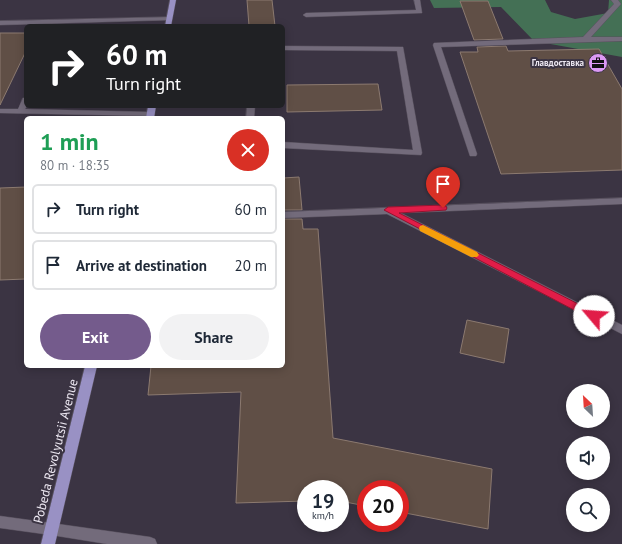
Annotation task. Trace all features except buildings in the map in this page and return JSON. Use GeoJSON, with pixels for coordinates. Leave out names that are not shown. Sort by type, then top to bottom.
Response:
{"type":"FeatureCollection","features":[{"type":"Feature","properties":{"kind":"main road"},"geometry":{"type":"LineString","coordinates":[[169,22],[173,0]]}},
{"type":"Feature","properties":{"kind":"main road","name":"Pobeda Revolyutsii Avenue"},"geometry":{"type":"LineString","coordinates":[[48,544],[91,368]]}},
{"type":"Feature","properties":{"kind":"street"},"geometry":{"type":"LineString","coordinates":[[306,15],[420,12],[417,0]]}},
{"type":"Feature","properties":{"kind":"street"},"geometry":{"type":"LineString","coordinates":[[585,39],[618,4],[614,0]]}},
{"type":"Feature","properties":{"kind":"street"},"geometry":{"type":"LineString","coordinates":[[0,23],[61,24],[169,22]]}},
{"type":"Feature","properties":{"kind":"street"},"geometry":{"type":"LineString","coordinates":[[473,154],[437,45],[622,39]]}},
{"type":"Feature","properties":{"kind":"street"},"geometry":{"type":"LineString","coordinates":[[285,48],[400,49],[418,153],[285,146]]}},
{"type":"Feature","properties":{"kind":"street"},"geometry":{"type":"LineString","coordinates":[[20,112],[24,104]]}},
{"type":"Feature","properties":{"kind":"street"},"geometry":{"type":"LineString","coordinates":[[0,111],[151,113]]}},
{"type":"Feature","properties":{"kind":"street"},"geometry":{"type":"LineString","coordinates":[[285,215],[622,201]]}},
{"type":"Feature","properties":{"kind":"street"},"geometry":{"type":"LineString","coordinates":[[388,210],[622,330]]}},
{"type":"Feature","properties":{"kind":"street"},"geometry":{"type":"LineString","coordinates":[[0,522],[150,544]]}},
{"type":"Feature","properties":{"kind":"green space"},"geometry":{"type":"Polygon","coordinates":[[[430,0],[545,0],[551,12],[575,19],[608,13],[609,0],[622,0],[622,57],[534,41],[501,7],[434,8],[430,0]]]}},
{"type":"Feature","properties":{"kind":"slow traffic"},"geometry":{"type":"LineString","coordinates":[[423,228],[474,255]]}},
{"type":"Feature","properties":{"kind":"place","name":"Главдоставка"},"geometry":{"type":"Point","coordinates":[598,63]}},
{"type":"Feature","properties":{"kind":"route"},"geometry":{"type":"LineString","coordinates":[[443,208],[388,210],[594,316]]}}]}
